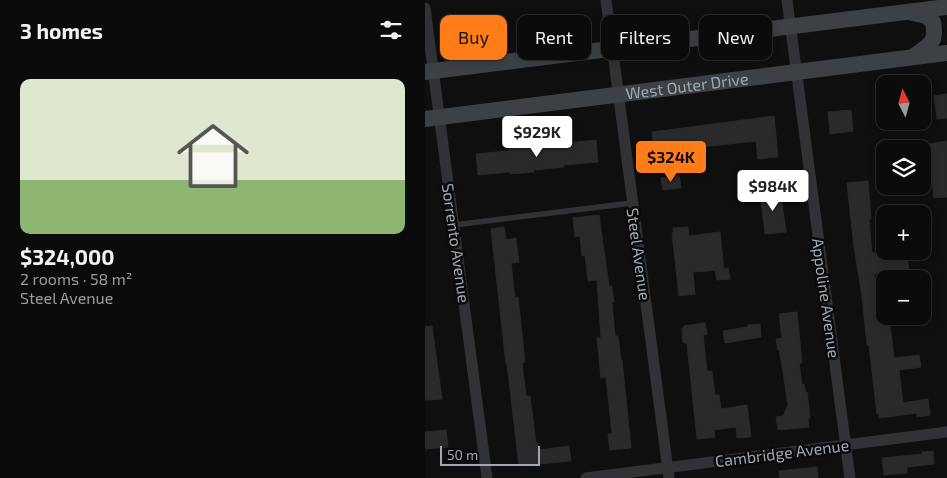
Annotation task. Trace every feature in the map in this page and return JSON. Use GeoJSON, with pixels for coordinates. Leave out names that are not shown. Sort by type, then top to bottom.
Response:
{"type":"FeatureCollection","features":[{"type":"Feature","properties":{"kind":"main road"},"geometry":{"type":"LineString","coordinates":[[689,39],[947,7]]}},
{"type":"Feature","properties":{"kind":"main road"},"geometry":{"type":"LineString","coordinates":[[909,12],[926,16],[933,22],[935,33],[935,38],[931,44],[914,56]]}},
{"type":"Feature","properties":{"kind":"main road"},"geometry":{"type":"LineString","coordinates":[[429,71],[601,50]]}},
{"type":"Feature","properties":{"kind":"main road","name":"West Outer Drive"},"geometry":{"type":"LineString","coordinates":[[432,118],[947,52]]}},
{"type":"Feature","properties":{"kind":"street","name":"Steel Avenue"},"geometry":{"type":"LineString","coordinates":[[605,0],[607,15]]}},
{"type":"Feature","properties":{"kind":"street","name":"Appoline Avenue"},"geometry":{"type":"LineString","coordinates":[[787,0],[851,478]]}},
{"type":"Feature","properties":{"kind":"street","name":"Sorrento Avenue"},"geometry":{"type":"LineString","coordinates":[[425,8],[432,118],[454,225],[487,478]]}},
{"type":"Feature","properties":{"kind":"street","name":"Steel Avenue"},"geometry":{"type":"LineString","coordinates":[[613,60],[668,473]]}},
{"type":"Feature","properties":{"kind":"street","name":"Cambridge Avenue"},"geometry":{"type":"LineString","coordinates":[[587,478],[668,473],[846,445],[947,432]]}},
{"type":"Feature","properties":{"kind":"lane"},"geometry":{"type":"LineString","coordinates":[[454,225],[632,203]]}},
{"type":"Feature","properties":{"kind":"building"},"geometry":{"type":"Polygon","coordinates":[[[947,94],[947,118],[937,119],[934,96],[947,94]]]}},
{"type":"Feature","properties":{"kind":"building"},"geometry":{"type":"Polygon","coordinates":[[[851,110],[853,131],[830,134],[828,112],[851,110]]]}},
{"type":"Feature","properties":{"kind":"building"},"geometry":{"type":"Polygon","coordinates":[[[774,116],[778,157],[758,159],[756,141],[674,150],[674,153],[654,155],[652,132],[774,116]]]}},
{"type":"Feature","properties":{"kind":"building"},"geometry":{"type":"Polygon","coordinates":[[[596,140],[598,162],[564,165],[564,167],[534,170],[534,172],[478,175],[476,154],[596,140]]]}},
{"type":"Feature","properties":{"kind":"building"},"geometry":{"type":"Polygon","coordinates":[[[947,141],[947,197],[934,198],[931,144],[947,141]]]}},
{"type":"Feature","properties":{"kind":"building"},"geometry":{"type":"Polygon","coordinates":[[[679,176],[681,188],[663,190],[661,178],[679,176]]]}},
{"type":"Feature","properties":{"kind":"building"},"geometry":{"type":"Polygon","coordinates":[[[868,181],[872,253],[876,252],[876,260],[908,260],[909,269],[876,270],[876,274],[874,274],[876,325],[890,325],[894,358],[919,355],[921,367],[899,370],[903,403],[928,399],[930,415],[917,417],[917,413],[879,418],[879,413],[877,414],[847,183],[868,181]]]}},
{"type":"Feature","properties":{"kind":"building"},"geometry":{"type":"Polygon","coordinates":[[[780,190],[786,232],[765,234],[760,192],[780,190]]]}},
{"type":"Feature","properties":{"kind":"building"},"geometry":{"type":"Polygon","coordinates":[[[599,215],[609,286],[612,286],[615,336],[618,336],[622,360],[631,448],[610,450],[608,434],[612,434],[606,377],[601,378],[597,338],[601,338],[597,280],[588,281],[585,255],[582,256],[580,236],[575,237],[573,218],[599,215]]]}},
{"type":"Feature","properties":{"kind":"building"},"geometry":{"type":"Polygon","coordinates":[[[504,227],[506,240],[516,238],[519,262],[511,263],[515,298],[518,297],[525,362],[522,363],[526,396],[530,396],[536,443],[538,443],[539,450],[569,446],[571,461],[519,466],[491,229],[504,227]]]}},
{"type":"Feature","properties":{"kind":"building"},"geometry":{"type":"Polygon","coordinates":[[[688,227],[689,236],[720,232],[724,269],[728,268],[730,279],[717,280],[715,270],[693,272],[695,294],[679,296],[672,233],[673,228],[688,227]]]}},
{"type":"Feature","properties":{"kind":"building"},"geometry":{"type":"Polygon","coordinates":[[[797,312],[802,363],[799,363],[802,385],[804,384],[807,392],[810,418],[808,419],[809,427],[778,430],[776,417],[783,416],[788,405],[776,339],[782,338],[779,314],[797,312]]]}},
{"type":"Feature","properties":{"kind":"building"},"geometry":{"type":"Polygon","coordinates":[[[705,323],[707,334],[703,335],[707,371],[712,371],[715,395],[719,395],[721,409],[747,405],[751,437],[737,438],[736,427],[714,430],[715,437],[697,439],[687,344],[683,342],[682,328],[684,326],[705,323]]]}},
{"type":"Feature","properties":{"kind":"building"},"geometry":{"type":"Polygon","coordinates":[[[760,324],[761,337],[725,343],[723,331],[760,324]]]}},
{"type":"Feature","properties":{"kind":"building"},"geometry":{"type":"Polygon","coordinates":[[[432,326],[442,399],[425,400],[425,327],[432,326]]]}},
{"type":"Feature","properties":{"kind":"building"},"geometry":{"type":"Polygon","coordinates":[[[446,430],[448,447],[425,449],[425,432],[446,430]]]}},
{"type":"Feature","properties":{"kind":"building"},"geometry":{"type":"Polygon","coordinates":[[[933,451],[934,464],[907,467],[907,473],[884,475],[882,458],[923,454],[922,452],[933,451]]]}},
{"type":"Feature","properties":{"kind":"building"},"geometry":{"type":"Polygon","coordinates":[[[817,467],[818,478],[780,478],[779,471],[817,467]]]}}]}
